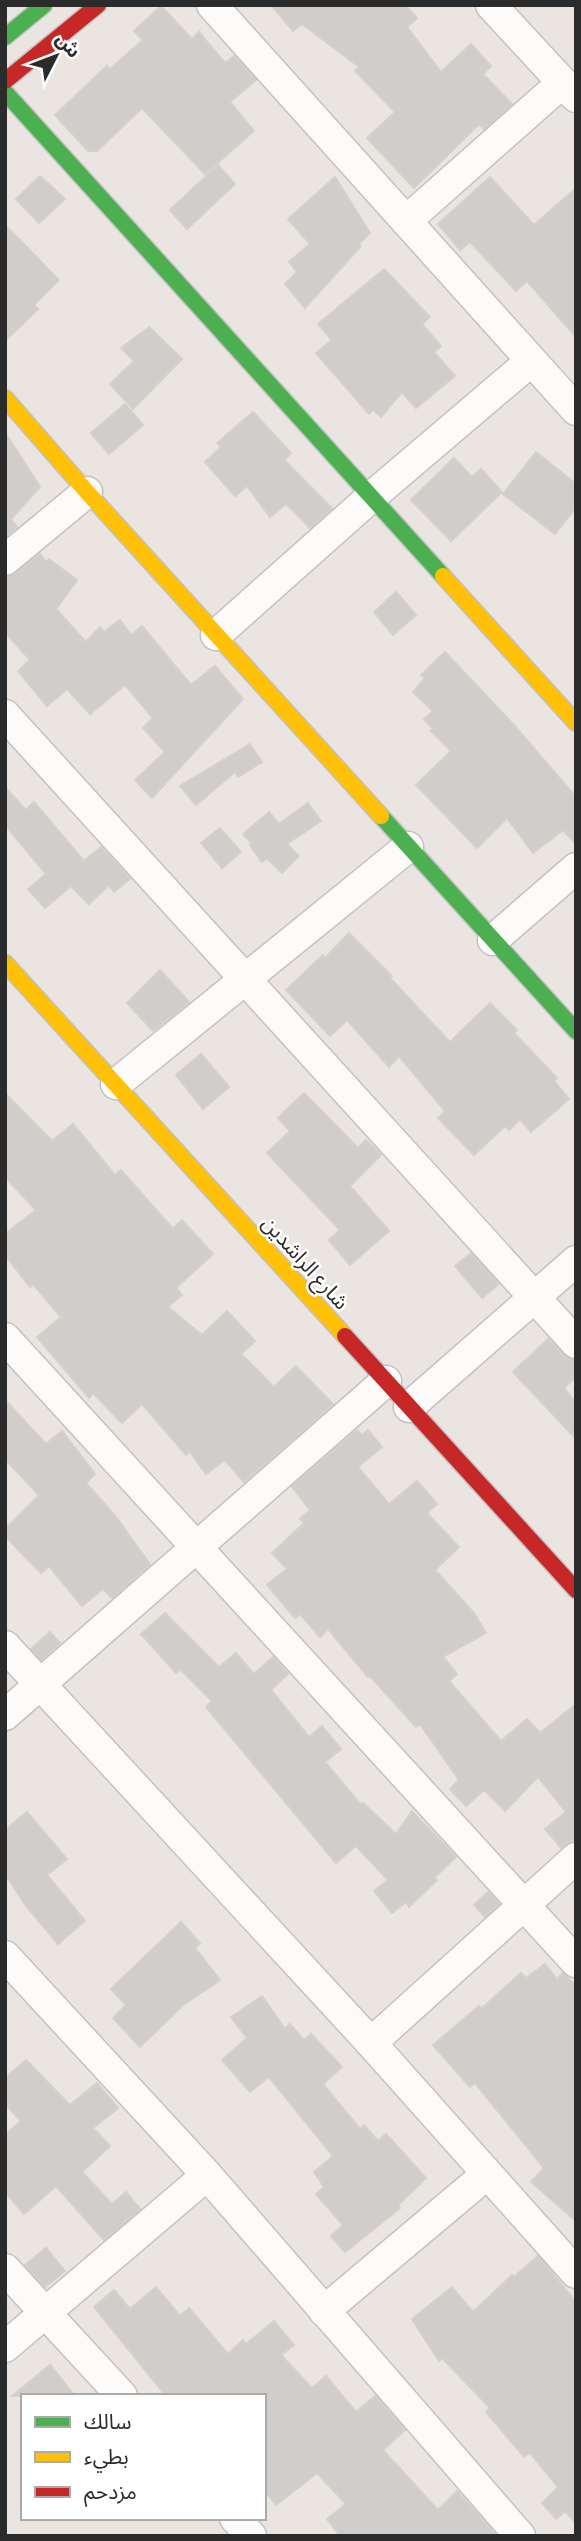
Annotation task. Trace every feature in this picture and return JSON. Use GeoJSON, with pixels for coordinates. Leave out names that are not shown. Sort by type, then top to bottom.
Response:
{"type":"FeatureCollection","features":[{"type":"Feature","properties":{"kind":"street"},"geometry":{"type":"LineString","coordinates":[[5,37],[44,5]]}},
{"type":"Feature","properties":{"kind":"street"},"geometry":{"type":"LineString","coordinates":[[5,81],[98,5]]}},
{"type":"Feature","properties":{"kind":"street"},"geometry":{"type":"LineString","coordinates":[[212,5],[576,410]]}},
{"type":"Feature","properties":{"kind":"street"},"geometry":{"type":"LineString","coordinates":[[406,221],[569,90],[491,5]]}},
{"type":"Feature","properties":{"kind":"street"},"geometry":{"type":"LineString","coordinates":[[5,92],[370,498],[573,715]]}},
{"type":"Feature","properties":{"kind":"street"},"geometry":{"type":"LineString","coordinates":[[216,635],[370,498],[531,361]]}},
{"type":"Feature","properties":{"kind":"street"},"geometry":{"type":"LineString","coordinates":[[5,398],[576,1031]]}},
{"type":"Feature","properties":{"kind":"street"},"geometry":{"type":"LineString","coordinates":[[5,560],[87,492]]}},
{"type":"Feature","properties":{"kind":"street"},"geometry":{"type":"LineString","coordinates":[[5,715],[576,1343]]}},
{"type":"Feature","properties":{"kind":"street"},"geometry":{"type":"LineString","coordinates":[[116,1084],[408,847]]}},
{"type":"Feature","properties":{"kind":"street"},"geometry":{"type":"LineString","coordinates":[[493,940],[576,868]]}},
{"type":"Feature","properties":{"kind":"street","name":"شارع الراشدين"},"geometry":{"type":"LineString","coordinates":[[5,963],[576,1590]]}},
{"type":"Feature","properties":{"kind":"street"},"geometry":{"type":"LineString","coordinates":[[409,1407],[576,1261]]}},
{"type":"Feature","properties":{"kind":"street"},"geometry":{"type":"LineString","coordinates":[[5,1338],[576,1962]]}},
{"type":"Feature","properties":{"kind":"street"},"geometry":{"type":"LineString","coordinates":[[5,1715],[386,1381]]}},
{"type":"Feature","properties":{"kind":"street"},"geometry":{"type":"LineString","coordinates":[[5,1646],[371,2043],[576,2273]]}},
{"type":"Feature","properties":{"kind":"street"},"geometry":{"type":"LineString","coordinates":[[371,2043],[576,1858]]}},
{"type":"Feature","properties":{"kind":"street"},"geometry":{"type":"LineString","coordinates":[[5,1956],[206,2175],[520,2536]]}},
{"type":"Feature","properties":{"kind":"street"},"geometry":{"type":"LineString","coordinates":[[324,2311],[487,2174]]}},
{"type":"Feature","properties":{"kind":"street"},"geometry":{"type":"LineString","coordinates":[[5,2347],[206,2175]]}},
{"type":"Feature","properties":{"kind":"street"},"geometry":{"type":"LineString","coordinates":[[5,2269],[120,2394]]}},
{"type":"Feature","properties":{"kind":"street"},"geometry":{"type":"LineString","coordinates":[[237,2520],[251,2536]]}},
{"type":"Feature","properties":{"kind":"building"},"geometry":{"type":"Polygon","coordinates":[[[271,5],[405,5],[417,18],[407,27],[441,72],[471,44],[491,66],[483,74],[512,104],[484,129],[479,124],[414,188],[367,138],[395,112],[355,71],[359,67],[302,24],[293,31],[271,5]]]}},
{"type":"Feature","properties":{"kind":"building"},"geometry":{"type":"Polygon","coordinates":[[[161,6],[192,39],[199,32],[225,63],[234,56],[256,80],[230,102],[254,131],[205,174],[142,108],[97,151],[88,151],[55,115],[107,66],[110,69],[143,40],[134,31],[161,6]]]}},
{"type":"Feature","properties":{"kind":"building"},"geometry":{"type":"Polygon","coordinates":[[[218,165],[235,184],[187,229],[170,210],[218,165]]]}},
{"type":"Feature","properties":{"kind":"building"},"geometry":{"type":"Polygon","coordinates":[[[40,176],[65,199],[39,223],[16,199],[40,176]]]}},
{"type":"Feature","properties":{"kind":"building"},"geometry":{"type":"Polygon","coordinates":[[[335,177],[370,233],[305,308],[285,284],[297,272],[289,262],[310,244],[288,219],[335,177]]]}},
{"type":"Feature","properties":{"kind":"building"},"geometry":{"type":"Polygon","coordinates":[[[490,177],[534,225],[576,188],[576,337],[527,281],[516,291],[470,242],[460,250],[438,224],[490,177]]]}},
{"type":"Feature","properties":{"kind":"building"},"geometry":{"type":"Polygon","coordinates":[[[5,225],[59,280],[34,305],[38,309],[5,341],[5,225]]]}},
{"type":"Feature","properties":{"kind":"building"},"geometry":{"type":"Polygon","coordinates":[[[384,269],[430,317],[422,324],[441,346],[434,352],[455,376],[416,408],[402,392],[381,417],[373,410],[369,414],[316,353],[332,340],[318,324],[384,269]]]}},
{"type":"Feature","properties":{"kind":"building"},"geometry":{"type":"Polygon","coordinates":[[[149,327],[182,359],[133,409],[110,384],[134,361],[121,348],[149,327]]]}},
{"type":"Feature","properties":{"kind":"building"},"geometry":{"type":"Polygon","coordinates":[[[125,404],[143,425],[109,454],[91,433],[125,404]]]}},
{"type":"Feature","properties":{"kind":"building"},"geometry":{"type":"Polygon","coordinates":[[[253,412],[291,453],[284,460],[332,508],[310,528],[286,504],[270,517],[247,486],[235,496],[205,462],[221,447],[217,443],[253,412]]]}},
{"type":"Feature","properties":{"kind":"building"},"geometry":{"type":"Polygon","coordinates":[[[5,432],[40,487],[11,519],[17,527],[5,537],[5,432]]]}},
{"type":"Feature","properties":{"kind":"building"},"geometry":{"type":"Polygon","coordinates":[[[536,452],[576,484],[576,507],[555,534],[503,494],[536,452]]]}},
{"type":"Feature","properties":{"kind":"building"},"geometry":{"type":"Polygon","coordinates":[[[454,458],[472,477],[481,469],[502,492],[451,541],[411,500],[454,458]]]}},
{"type":"Feature","properties":{"kind":"building"},"geometry":{"type":"Polygon","coordinates":[[[40,554],[46,562],[49,559],[77,580],[56,609],[86,642],[100,627],[104,632],[120,620],[131,635],[142,626],[191,685],[215,666],[243,699],[152,798],[135,780],[165,752],[143,728],[153,718],[125,685],[90,714],[67,689],[47,706],[18,671],[30,660],[5,632],[5,577],[16,573],[40,554]]]}},
{"type":"Feature","properties":{"kind":"building"},"geometry":{"type":"Polygon","coordinates":[[[396,592],[416,615],[393,635],[374,612],[396,592]]]}},
{"type":"Feature","properties":{"kind":"building"},"geometry":{"type":"Polygon","coordinates":[[[445,652],[513,724],[576,797],[576,844],[563,830],[533,853],[507,818],[477,848],[416,785],[451,751],[431,731],[433,729],[424,719],[433,711],[413,692],[425,678],[421,675],[445,652]]]}},
{"type":"Feature","properties":{"kind":"building"},"geometry":{"type":"Polygon","coordinates":[[[250,744],[262,762],[238,777],[235,772],[196,805],[180,786],[250,744]]]}},
{"type":"Feature","properties":{"kind":"building"},"geometry":{"type":"Polygon","coordinates":[[[5,787],[26,810],[34,802],[84,861],[101,847],[130,879],[114,892],[109,885],[89,904],[71,886],[45,908],[28,889],[46,874],[5,825],[5,787]]]}},
{"type":"Feature","properties":{"kind":"building"},"geometry":{"type":"Polygon","coordinates":[[[308,803],[321,821],[287,844],[299,856],[282,873],[267,858],[262,862],[243,834],[269,812],[279,824],[308,803]]]}},
{"type":"Feature","properties":{"kind":"building"},"geometry":{"type":"Polygon","coordinates":[[[220,828],[241,852],[222,868],[201,843],[220,828]]]}},
{"type":"Feature","properties":{"kind":"building"},"geometry":{"type":"Polygon","coordinates":[[[349,933],[392,976],[390,978],[450,1042],[490,1003],[517,1030],[514,1033],[557,1078],[554,1081],[569,1099],[531,1132],[520,1119],[509,1130],[505,1126],[474,1155],[438,1118],[445,1111],[399,1056],[389,1067],[347,1020],[330,1036],[286,990],[323,955],[325,958],[349,933]]]}},
{"type":"Feature","properties":{"kind":"building"},"geometry":{"type":"Polygon","coordinates":[[[160,970],[189,1002],[153,1031],[127,1003],[160,970]]]}},
{"type":"Feature","properties":{"kind":"building"},"geometry":{"type":"Polygon","coordinates":[[[201,1054],[229,1087],[203,1109],[176,1075],[201,1054]]]}},
{"type":"Feature","properties":{"kind":"building"},"geometry":{"type":"Polygon","coordinates":[[[5,1093],[52,1141],[73,1124],[115,1175],[121,1170],[173,1229],[182,1220],[213,1254],[176,1288],[182,1295],[168,1307],[202,1335],[227,1311],[255,1341],[241,1354],[274,1387],[296,1366],[333,1404],[244,1482],[225,1460],[206,1474],[190,1452],[186,1455],[142,1404],[122,1423],[93,1393],[89,1398],[37,1337],[61,1317],[33,1284],[30,1287],[5,1255],[5,1234],[36,1210],[5,1177],[5,1093]]]}},
{"type":"Feature","properties":{"kind":"building"},"geometry":{"type":"Polygon","coordinates":[[[304,1093],[358,1148],[366,1140],[381,1155],[350,1186],[389,1231],[350,1265],[329,1240],[340,1230],[267,1153],[290,1131],[278,1118],[304,1093]]]}},
{"type":"Feature","properties":{"kind":"building"},"geometry":{"type":"Polygon","coordinates":[[[471,1253],[499,1284],[482,1298],[455,1266],[471,1253]]]}},
{"type":"Feature","properties":{"kind":"building"},"geometry":{"type":"Polygon","coordinates":[[[548,1339],[564,1355],[576,1360],[576,1376],[564,1388],[576,1403],[576,1439],[513,1372],[548,1339]]]}},
{"type":"Feature","properties":{"kind":"building"},"geometry":{"type":"Polygon","coordinates":[[[5,1400],[46,1444],[62,1431],[95,1474],[86,1483],[116,1517],[150,1564],[112,1598],[103,1589],[82,1606],[49,1566],[41,1573],[5,1536],[5,1529],[39,1495],[5,1459],[5,1400]]]}},
{"type":"Feature","properties":{"kind":"building"},"geometry":{"type":"Polygon","coordinates":[[[357,1430],[362,1435],[368,1430],[382,1447],[358,1467],[389,1504],[417,1481],[437,1504],[427,1513],[459,1547],[435,1570],[474,1613],[486,1633],[443,1657],[457,1674],[449,1681],[501,1741],[527,1719],[540,1733],[576,1704],[576,1838],[561,1848],[545,1829],[566,1812],[538,1777],[505,1811],[484,1790],[466,1806],[450,1789],[459,1780],[420,1724],[416,1727],[370,1676],[368,1677],[328,1629],[320,1637],[300,1614],[295,1618],[267,1585],[287,1569],[272,1553],[304,1523],[300,1519],[310,1510],[292,1487],[357,1430]]]}},
{"type":"Feature","properties":{"kind":"building"},"geometry":{"type":"Polygon","coordinates":[[[165,1613],[219,1667],[236,1653],[254,1674],[273,1657],[288,1674],[271,1690],[309,1737],[322,1726],[341,1749],[325,1762],[361,1805],[363,1803],[396,1834],[412,1811],[456,1857],[409,1907],[406,1902],[392,1913],[374,1891],[388,1880],[356,1846],[336,1863],[206,1707],[212,1701],[181,1670],[176,1673],[141,1634],[165,1613]]]}},
{"type":"Feature","properties":{"kind":"building"},"geometry":{"type":"Polygon","coordinates":[[[50,1632],[60,1643],[41,1660],[31,1649],[50,1632]]]}},
{"type":"Feature","properties":{"kind":"building"},"geometry":{"type":"Polygon","coordinates":[[[27,1812],[67,1859],[47,1875],[85,1921],[58,1944],[26,1906],[5,1874],[5,1830],[27,1812]]]}},
{"type":"Feature","properties":{"kind":"building"},"geometry":{"type":"Polygon","coordinates":[[[488,1892],[499,1904],[485,1917],[474,1905],[488,1892]]]}},
{"type":"Feature","properties":{"kind":"building"},"geometry":{"type":"Polygon","coordinates":[[[181,1922],[200,1943],[195,1948],[220,1980],[183,2005],[140,2047],[113,2018],[126,2005],[111,1989],[181,1922]]]}},
{"type":"Feature","properties":{"kind":"building"},"geometry":{"type":"Polygon","coordinates":[[[545,1964],[557,1979],[563,1973],[576,1986],[576,2221],[531,2182],[544,2168],[475,2083],[470,2087],[433,2045],[479,2006],[482,2008],[521,1973],[526,1978],[545,1964]]]}},
{"type":"Feature","properties":{"kind":"building"},"geometry":{"type":"Polygon","coordinates":[[[262,1996],[285,2029],[290,2024],[304,2040],[311,2034],[342,2067],[323,2084],[360,2129],[364,2125],[378,2141],[386,2134],[426,2178],[398,2205],[400,2208],[345,2252],[331,2236],[343,2225],[316,2194],[324,2187],[314,2172],[333,2156],[269,2077],[250,2092],[222,2060],[247,2038],[231,2017],[262,1996]]]}},
{"type":"Feature","properties":{"kind":"building"},"geometry":{"type":"Polygon","coordinates":[[[26,2060],[70,2105],[97,2083],[118,2108],[93,2128],[110,2146],[82,2172],[112,2204],[126,2192],[140,2209],[104,2240],[56,2186],[24,2214],[5,2192],[5,2135],[21,2121],[5,2104],[5,2078],[26,2060]]]}},
{"type":"Feature","properties":{"kind":"building"},"geometry":{"type":"Polygon","coordinates":[[[46,2248],[65,2271],[45,2287],[25,2265],[46,2248]]]}},
{"type":"Feature","properties":{"kind":"building"},"geometry":{"type":"Polygon","coordinates":[[[538,2256],[576,2302],[576,2523],[565,2511],[556,2519],[542,2503],[558,2487],[530,2453],[524,2457],[486,2412],[490,2408],[442,2358],[439,2361],[412,2319],[452,2287],[473,2312],[512,2275],[514,2277],[538,2256]]]}},
{"type":"Feature","properties":{"kind":"building"},"geometry":{"type":"Polygon","coordinates":[[[156,2287],[180,2316],[189,2308],[228,2354],[243,2340],[246,2344],[274,2321],[294,2345],[281,2355],[312,2388],[326,2376],[356,2412],[375,2396],[405,2430],[383,2450],[438,2510],[457,2491],[497,2536],[340,2536],[327,2519],[346,2504],[317,2473],[276,2505],[266,2492],[266,2394],[164,2394],[94,2307],[114,2290],[130,2309],[156,2287]]]}},
{"type":"Feature","properties":{"kind":"building"},"geometry":{"type":"Polygon","coordinates":[[[50,2365],[73,2394],[21,2394],[12,2396],[50,2365]]]}},
{"type":"Feature","properties":{"kind":"traffic: fast"},"geometry":{"type":"LineString","coordinates":[[5,37],[44,5]]}},
{"type":"Feature","properties":{"kind":"traffic: fast"},"geometry":{"type":"LineString","coordinates":[[5,92],[443,576]]}},
{"type":"Feature","properties":{"kind":"traffic: fast"},"geometry":{"type":"LineString","coordinates":[[381,816],[576,1031]]}},
{"type":"Feature","properties":{"kind":"traffic: slow"},"geometry":{"type":"LineString","coordinates":[[5,398],[381,816]]}},
{"type":"Feature","properties":{"kind":"traffic: slow"},"geometry":{"type":"LineString","coordinates":[[443,576],[576,723]]}},
{"type":"Feature","properties":{"kind":"traffic: slow"},"geometry":{"type":"LineString","coordinates":[[5,963],[345,1336]]}},
{"type":"Feature","properties":{"kind":"traffic: jam"},"geometry":{"type":"LineString","coordinates":[[5,81],[98,5]]}},
{"type":"Feature","properties":{"kind":"traffic: jam"},"geometry":{"type":"LineString","coordinates":[[345,1336],[576,1590]]}}]}
